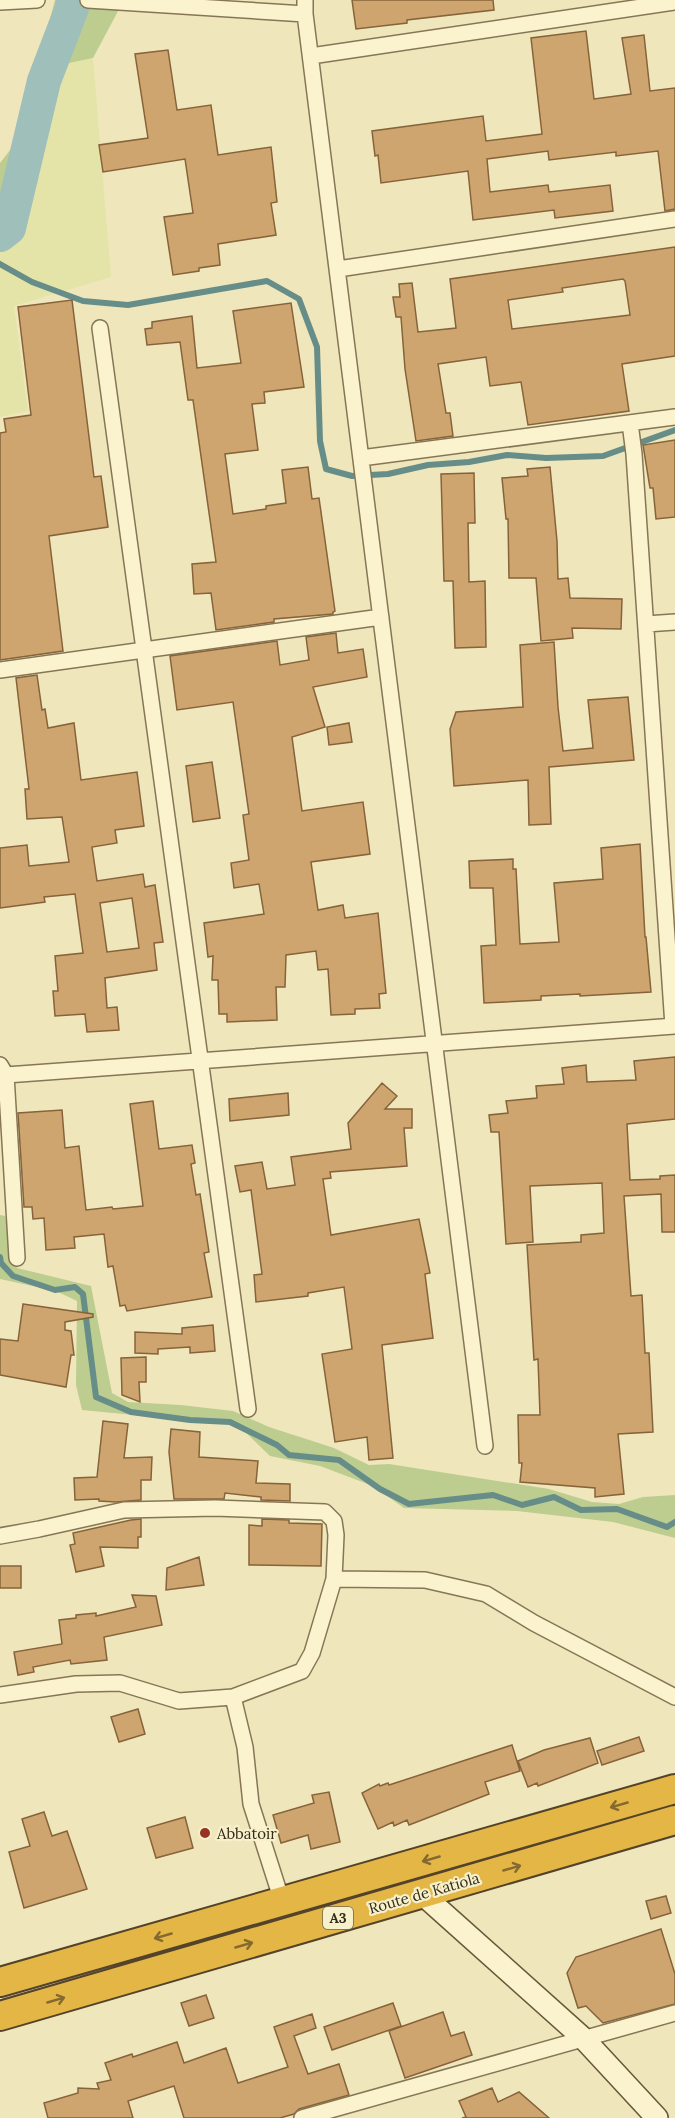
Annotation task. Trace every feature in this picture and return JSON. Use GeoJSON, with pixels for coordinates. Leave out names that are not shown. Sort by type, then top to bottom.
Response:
{"type":"FeatureCollection","features":[{"type":"Feature","properties":{"kind":"highway","name":"Route de Katiola"},"geometry":{"type":"LineString","coordinates":[[0,1982],[675,1789]]}},
{"type":"Feature","properties":{"kind":"highway","name":"Route de Katiola"},"geometry":{"type":"LineString","coordinates":[[0,2016],[675,1821]]}},
{"type":"Feature","properties":{"kind":"street"},"geometry":{"type":"LineString","coordinates":[[0,2],[37,0]]}},
{"type":"Feature","properties":{"kind":"street"},"geometry":{"type":"LineString","coordinates":[[90,0],[305,7],[485,1446]]}},
{"type":"Feature","properties":{"kind":"street"},"geometry":{"type":"LineString","coordinates":[[311,56],[675,2]]}},
{"type":"Feature","properties":{"kind":"street"},"geometry":{"type":"LineString","coordinates":[[338,269],[675,219]]}},
{"type":"Feature","properties":{"kind":"street"},"geometry":{"type":"LineString","coordinates":[[100,328],[248,1408]]}},
{"type":"Feature","properties":{"kind":"street"},"geometry":{"type":"LineString","coordinates":[[361,458],[631,427],[675,417]]}},
{"type":"Feature","properties":{"kind":"street"},"geometry":{"type":"LineString","coordinates":[[17,1258],[3,1070],[200,1060],[674,1026],[631,427]]}},
{"type":"Feature","properties":{"kind":"street"},"geometry":{"type":"LineString","coordinates":[[0,670],[381,617]]}},
{"type":"Feature","properties":{"kind":"street"},"geometry":{"type":"LineString","coordinates":[[646,624],[675,622]]}},
{"type":"Feature","properties":{"kind":"street"},"geometry":{"type":"LineString","coordinates":[[0,1536],[124,1510],[215,1508],[325,1512],[334,1521],[336,1535],[334,1579],[312,1653],[302,1671],[233,1697],[179,1701],[120,1683],[76,1684],[0,1695]]}},
{"type":"Feature","properties":{"kind":"street"},"geometry":{"type":"LineString","coordinates":[[334,1579],[425,1580],[486,1594],[534,1623],[675,1697]]}},
{"type":"Feature","properties":{"kind":"street"},"geometry":{"type":"LineString","coordinates":[[233,1697],[245,1747],[250,1804],[282,1901]]}},
{"type":"Feature","properties":{"kind":"street"},"geometry":{"type":"LineString","coordinates":[[422,1894],[583,2038],[657,2118]]}},
{"type":"Feature","properties":{"kind":"street"},"geometry":{"type":"LineString","coordinates":[[302,2118],[675,2013]]}},
{"type":"Feature","properties":{"kind":"shaded area"},"geometry":{"type":"Polygon","coordinates":[[[93,58],[111,277],[14,306],[28,411],[0,417],[0,221],[27,202],[55,66],[93,58]]]}},
{"type":"Feature","properties":{"kind":"green space"},"geometry":{"type":"Polygon","coordinates":[[[55,0],[124,0],[93,58],[55,66],[27,202],[0,221],[0,163],[18,140],[55,0]]]}},
{"type":"Feature","properties":{"kind":"green space"},"geometry":{"type":"Polygon","coordinates":[[[0,1215],[5,1216],[17,1268],[91,1286],[112,1393],[128,1402],[233,1411],[269,1427],[334,1448],[369,1465],[389,1464],[549,1489],[592,1502],[619,1504],[643,1497],[675,1495],[675,1538],[613,1522],[517,1511],[404,1508],[373,1486],[320,1466],[270,1456],[238,1425],[82,1410],[76,1385],[77,1301],[56,1291],[0,1279],[0,1215]]]}},
{"type":"Feature","properties":{"kind":"building"},"geometry":{"type":"Polygon","coordinates":[[[352,0],[493,0],[494,10],[407,20],[407,23],[356,29],[352,0]]]}},
{"type":"Feature","properties":{"kind":"building"},"geometry":{"type":"Polygon","coordinates":[[[586,31],[594,99],[631,94],[622,38],[644,35],[650,91],[675,88],[675,209],[665,211],[658,151],[616,156],[616,152],[549,160],[548,151],[487,159],[490,192],[548,185],[549,192],[610,185],[613,211],[555,218],[554,210],[473,220],[468,171],[381,183],[378,155],[375,156],[372,131],[483,116],[486,141],[542,134],[531,38],[586,31]]]}},
{"type":"Feature","properties":{"kind":"building"},"geometry":{"type":"Polygon","coordinates":[[[168,50],[177,110],[211,105],[218,155],[271,147],[277,202],[271,203],[276,235],[218,244],[220,265],[173,275],[164,217],[193,213],[185,159],[103,172],[99,145],[148,138],[135,54],[168,50]]]}},
{"type":"Feature","properties":{"kind":"building"},"geometry":{"type":"Polygon","coordinates":[[[675,247],[675,356],[622,364],[629,411],[528,425],[521,382],[490,386],[486,357],[438,364],[446,413],[450,413],[453,436],[416,441],[405,369],[401,317],[396,317],[393,297],[400,297],[399,284],[412,283],[418,332],[456,328],[450,279],[675,247]],[[623,279],[562,288],[563,292],[508,300],[512,329],[630,315],[623,279]]]}},
{"type":"Feature","properties":{"kind":"building"},"geometry":{"type":"Polygon","coordinates":[[[72,300],[94,477],[101,476],[108,527],[49,536],[63,651],[0,660],[0,433],[6,432],[4,419],[31,415],[18,307],[72,300]]]}},
{"type":"Feature","properties":{"kind":"building"},"geometry":{"type":"Polygon","coordinates":[[[291,303],[304,387],[264,392],[265,403],[252,404],[258,450],[225,454],[233,514],[266,509],[266,506],[286,503],[282,470],[308,467],[312,499],[319,498],[335,611],[333,614],[274,619],[274,622],[216,630],[211,593],[194,594],[192,564],[216,562],[193,400],[188,400],[180,342],[147,345],[145,329],[152,328],[152,322],[192,316],[197,368],[241,363],[233,311],[291,303]]]}},
{"type":"Feature","properties":{"kind":"building"},"geometry":{"type":"Polygon","coordinates":[[[675,440],[675,517],[656,519],[653,488],[650,488],[643,445],[675,440]]]}},
{"type":"Feature","properties":{"kind":"building"},"geometry":{"type":"Polygon","coordinates":[[[550,467],[558,579],[568,578],[570,598],[622,599],[621,629],[572,628],[573,638],[541,641],[536,578],[509,578],[508,519],[506,519],[502,478],[528,476],[527,469],[550,467]]]}},
{"type":"Feature","properties":{"kind":"building"},"geometry":{"type":"Polygon","coordinates":[[[474,473],[475,523],[468,523],[469,582],[485,581],[486,647],[455,648],[453,581],[444,581],[441,474],[474,473]]]}},
{"type":"Feature","properties":{"kind":"building"},"geometry":{"type":"Polygon","coordinates":[[[336,633],[338,653],[363,649],[367,677],[313,687],[325,727],[292,737],[302,811],[363,802],[370,854],[311,862],[318,910],[343,905],[345,918],[378,913],[386,993],[379,994],[380,1008],[355,1009],[355,1014],[331,1015],[328,969],[318,970],[316,951],[286,955],[285,987],[276,987],[277,1020],[227,1022],[227,1014],[219,1014],[218,980],[212,980],[213,956],[208,957],[204,923],[264,914],[259,884],[234,888],[231,863],[249,860],[243,815],[249,814],[233,702],[177,710],[170,656],[277,641],[280,665],[309,660],[306,637],[336,633]]]}},
{"type":"Feature","properties":{"kind":"building"},"geometry":{"type":"Polygon","coordinates":[[[554,642],[563,751],[593,748],[588,700],[628,697],[634,760],[549,767],[551,824],[529,825],[528,780],[454,786],[450,729],[456,712],[523,707],[520,645],[554,642]]]}},
{"type":"Feature","properties":{"kind":"building"},"geometry":{"type":"Polygon","coordinates":[[[37,675],[42,710],[45,709],[48,728],[74,723],[81,780],[137,772],[144,826],[115,830],[117,843],[92,847],[97,881],[143,874],[145,887],[155,885],[163,942],[154,943],[157,970],[105,978],[107,1008],[117,1007],[119,1030],[87,1032],[85,1014],[55,1016],[53,991],[58,991],[55,956],[83,953],[75,894],[44,897],[45,902],[0,908],[0,848],[27,845],[29,866],[69,862],[62,817],[27,819],[25,789],[29,789],[16,678],[37,675]],[[132,898],[100,903],[107,952],[139,948],[132,898]]]}},
{"type":"Feature","properties":{"kind":"building"},"geometry":{"type":"Polygon","coordinates":[[[349,723],[352,742],[329,745],[327,727],[349,723]]]}},
{"type":"Feature","properties":{"kind":"building"},"geometry":{"type":"Polygon","coordinates":[[[212,762],[220,818],[193,822],[186,766],[212,762]]]}},
{"type":"Feature","properties":{"kind":"building"},"geometry":{"type":"Polygon","coordinates":[[[640,844],[645,937],[651,992],[541,996],[541,1000],[484,1003],[481,946],[496,945],[493,888],[470,888],[469,861],[513,859],[513,869],[516,869],[520,944],[559,942],[554,883],[603,879],[601,848],[640,844]]]}},
{"type":"Feature","properties":{"kind":"building"},"geometry":{"type":"Polygon","coordinates":[[[675,1057],[675,1119],[627,1124],[630,1180],[660,1179],[660,1176],[675,1175],[675,1232],[662,1232],[661,1194],[624,1196],[631,1296],[642,1295],[645,1353],[649,1353],[653,1432],[618,1434],[624,1494],[595,1497],[595,1488],[520,1482],[522,1463],[519,1463],[518,1415],[540,1415],[538,1359],[534,1360],[527,1245],[581,1242],[581,1235],[604,1233],[602,1183],[530,1186],[533,1242],[506,1244],[499,1132],[491,1132],[489,1115],[508,1113],[506,1101],[537,1098],[536,1086],[564,1084],[562,1068],[586,1065],[587,1082],[636,1080],[634,1061],[675,1057]]]}},
{"type":"Feature","properties":{"kind":"building"},"geometry":{"type":"Polygon","coordinates":[[[382,1083],[397,1096],[385,1109],[412,1109],[412,1128],[404,1128],[407,1166],[330,1172],[331,1178],[323,1179],[331,1235],[419,1219],[430,1273],[425,1274],[433,1338],[382,1345],[393,1458],[369,1460],[367,1437],[335,1442],[322,1354],[352,1349],[344,1287],[308,1293],[308,1296],[256,1302],[254,1275],[262,1274],[251,1190],[240,1192],[235,1166],[262,1162],[267,1189],[295,1185],[291,1157],[351,1149],[348,1123],[382,1083]]]}},
{"type":"Feature","properties":{"kind":"building"},"geometry":{"type":"Polygon","coordinates":[[[288,1093],[289,1115],[230,1121],[229,1099],[288,1093]]]}},
{"type":"Feature","properties":{"kind":"building"},"geometry":{"type":"Polygon","coordinates":[[[153,1101],[159,1149],[192,1145],[195,1163],[191,1164],[196,1195],[200,1194],[209,1252],[204,1253],[212,1297],[127,1311],[125,1305],[120,1306],[113,1266],[108,1267],[104,1234],[74,1237],[75,1248],[46,1250],[44,1218],[33,1219],[32,1207],[24,1207],[18,1113],[62,1110],[65,1148],[79,1146],[86,1210],[112,1207],[113,1209],[143,1206],[130,1104],[153,1101]]]}},
{"type":"Feature","properties":{"kind":"building"},"geometry":{"type":"Polygon","coordinates":[[[23,1304],[93,1314],[93,1317],[65,1322],[65,1330],[71,1331],[74,1355],[71,1355],[66,1387],[0,1375],[0,1339],[18,1341],[23,1304]]]}},
{"type":"Feature","properties":{"kind":"building"},"geometry":{"type":"Polygon","coordinates":[[[213,1325],[215,1351],[190,1353],[190,1347],[158,1349],[158,1354],[135,1353],[135,1332],[182,1334],[182,1328],[213,1325]]]}},
{"type":"Feature","properties":{"kind":"building"},"geometry":{"type":"Polygon","coordinates":[[[146,1357],[146,1382],[139,1382],[140,1402],[122,1395],[121,1358],[146,1357]]]}},
{"type":"Feature","properties":{"kind":"building"},"geometry":{"type":"Polygon","coordinates":[[[103,1421],[128,1424],[124,1458],[152,1457],[151,1480],[141,1480],[141,1500],[116,1502],[99,1501],[99,1499],[75,1500],[74,1478],[97,1477],[103,1421]]]}},
{"type":"Feature","properties":{"kind":"building"},"geometry":{"type":"Polygon","coordinates":[[[171,1429],[200,1432],[199,1457],[258,1461],[256,1483],[290,1484],[290,1501],[261,1500],[261,1497],[225,1493],[224,1499],[174,1499],[169,1452],[171,1429]]]}},
{"type":"Feature","properties":{"kind":"building"},"geometry":{"type":"Polygon","coordinates":[[[141,1519],[141,1537],[138,1537],[138,1548],[100,1547],[104,1566],[76,1572],[70,1545],[75,1544],[73,1533],[141,1519]]]}},
{"type":"Feature","properties":{"kind":"building"},"geometry":{"type":"Polygon","coordinates":[[[262,1519],[322,1524],[321,1566],[249,1565],[249,1525],[262,1526],[262,1519]]]}},
{"type":"Feature","properties":{"kind":"building"},"geometry":{"type":"Polygon","coordinates":[[[199,1557],[204,1585],[166,1590],[167,1568],[199,1557]]]}},
{"type":"Feature","properties":{"kind":"building"},"geometry":{"type":"Polygon","coordinates":[[[0,1566],[21,1566],[21,1588],[0,1588],[0,1566]]]}},
{"type":"Feature","properties":{"kind":"building"},"geometry":{"type":"Polygon","coordinates":[[[132,1595],[156,1596],[162,1625],[104,1637],[107,1660],[71,1664],[70,1660],[33,1667],[34,1672],[18,1675],[14,1652],[62,1644],[59,1620],[76,1618],[76,1615],[96,1613],[96,1616],[136,1607],[132,1595]]]}},
{"type":"Feature","properties":{"kind":"building"},"geometry":{"type":"Polygon","coordinates":[[[138,1709],[145,1734],[119,1742],[111,1717],[138,1709]]]}},
{"type":"Feature","properties":{"kind":"building"},"geometry":{"type":"Polygon","coordinates":[[[639,1737],[644,1751],[602,1765],[597,1751],[639,1737]]]}},
{"type":"Feature","properties":{"kind":"building"},"geometry":{"type":"Polygon","coordinates":[[[590,1738],[598,1763],[538,1786],[537,1783],[528,1787],[518,1761],[544,1750],[590,1738]]]}},
{"type":"Feature","properties":{"kind":"building"},"geometry":{"type":"Polygon","coordinates":[[[512,1745],[520,1771],[485,1782],[489,1794],[409,1825],[407,1820],[394,1826],[393,1822],[378,1829],[362,1793],[379,1784],[380,1786],[388,1783],[389,1785],[512,1745]]]}},
{"type":"Feature","properties":{"kind":"building"},"geometry":{"type":"Polygon","coordinates":[[[329,1792],[340,1842],[311,1849],[308,1835],[281,1843],[273,1815],[314,1803],[312,1795],[329,1792]]]}},
{"type":"Feature","properties":{"kind":"building"},"geometry":{"type":"Polygon","coordinates":[[[44,1812],[52,1836],[67,1831],[87,1889],[24,1908],[9,1852],[30,1846],[22,1819],[44,1812]]]}},
{"type":"Feature","properties":{"kind":"building"},"geometry":{"type":"Polygon","coordinates":[[[185,1817],[193,1848],[156,1858],[147,1828],[185,1817]]]}},
{"type":"Feature","properties":{"kind":"building"},"geometry":{"type":"Polygon","coordinates":[[[666,1896],[671,1913],[651,1919],[646,1901],[666,1896]]]}},
{"type":"Feature","properties":{"kind":"building"},"geometry":{"type":"Polygon","coordinates":[[[661,1929],[675,1974],[675,2004],[603,2023],[586,2006],[578,2008],[567,1973],[576,1957],[661,1929]]]}},
{"type":"Feature","properties":{"kind":"building"},"geometry":{"type":"Polygon","coordinates":[[[206,1995],[214,2018],[189,2026],[181,2003],[206,1995]]]}},
{"type":"Feature","properties":{"kind":"building"},"geometry":{"type":"Polygon","coordinates":[[[393,2003],[401,2026],[332,2050],[324,2027],[393,2003]]]}},
{"type":"Feature","properties":{"kind":"building"},"geometry":{"type":"Polygon","coordinates":[[[443,2012],[451,2036],[464,2032],[472,2055],[405,2078],[389,2031],[443,2012]]]}},
{"type":"Feature","properties":{"kind":"building"},"geometry":{"type":"Polygon","coordinates":[[[312,2014],[316,2028],[294,2036],[308,2074],[339,2064],[349,2095],[299,2109],[294,2114],[280,2118],[184,2118],[174,2086],[128,2101],[133,2118],[48,2118],[44,2103],[78,2093],[78,2088],[99,2089],[97,2083],[111,2080],[105,2063],[132,2054],[133,2057],[177,2042],[184,2063],[226,2048],[238,2083],[288,2067],[274,2027],[312,2014]]]}},
{"type":"Feature","properties":{"kind":"building"},"geometry":{"type":"Polygon","coordinates":[[[492,2088],[498,2102],[519,2092],[549,2118],[462,2118],[466,2117],[459,2101],[492,2088]]]}},
{"type":"Feature","properties":{"kind":"waterway"},"geometry":{"type":"LineString","coordinates":[[0,235],[9,228],[44,81],[73,0]]}},
{"type":"Feature","properties":{"kind":"waterway"},"geometry":{"type":"LineString","coordinates":[[0,264],[32,282],[83,301],[128,305],[267,281],[299,299],[317,347],[320,441],[326,469],[352,476],[388,474],[428,465],[469,462],[507,455],[546,458],[603,456],[675,430]]}},
{"type":"Feature","properties":{"kind":"waterway"},"geometry":{"type":"LineString","coordinates":[[0,1257],[1,1263],[13,1276],[55,1290],[75,1287],[83,1294],[96,1397],[131,1412],[190,1420],[230,1422],[277,1445],[289,1455],[339,1460],[380,1489],[409,1504],[493,1495],[522,1505],[554,1497],[581,1510],[617,1509],[667,1527],[675,1522]]}},
{"type":"Feature","properties":{"kind":"place","name":"Abbatoir"},"geometry":{"type":"Point","coordinates":[205,1833]}}]}
